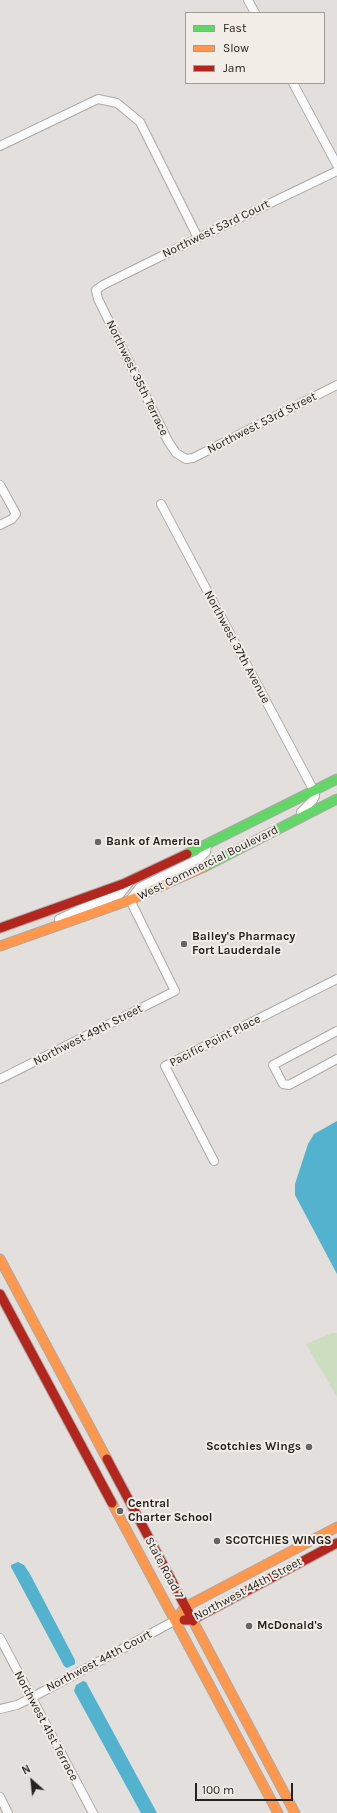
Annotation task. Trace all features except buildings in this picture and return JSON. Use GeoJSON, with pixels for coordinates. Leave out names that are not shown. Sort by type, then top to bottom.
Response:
{"type":"FeatureCollection","features":[{"type":"Feature","properties":{"kind":"main road","name":"West Commercial Boulevard"},"geometry":{"type":"LineString","coordinates":[[0,928],[131,880],[337,779]]}},
{"type":"Feature","properties":{"kind":"main road","name":"West Commercial Boulevard"},"geometry":{"type":"LineString","coordinates":[[0,946],[130,900],[199,869],[337,799]]}},
{"type":"Feature","properties":{"kind":"main road","name":"State Road 7"},"geometry":{"type":"LineString","coordinates":[[0,1259],[295,1813]]}},
{"type":"Feature","properties":{"kind":"main road","name":"State Road 7"},"geometry":{"type":"LineString","coordinates":[[0,1294],[176,1620],[278,1813]]}},
{"type":"Feature","properties":{"kind":"main road","name":"Northwest 44th Street"},"geometry":{"type":"LineString","coordinates":[[176,1620],[185,1607],[337,1527]]}},
{"type":"Feature","properties":{"kind":"main road","name":"Northwest 44th Street"},"geometry":{"type":"LineString","coordinates":[[176,1620],[192,1620],[337,1543]]}},
{"type":"Feature","properties":{"kind":"main road"},"geometry":{"type":"LineString","coordinates":[[250,1760],[274,1793],[290,1803]]}},
{"type":"Feature","properties":{"kind":"street"},"geometry":{"type":"LineString","coordinates":[[248,0],[254,12]]}},
{"type":"Feature","properties":{"kind":"street"},"geometry":{"type":"LineString","coordinates":[[294,84],[337,165]]}},
{"type":"Feature","properties":{"kind":"street"},"geometry":{"type":"LineString","coordinates":[[0,146],[98,99],[117,104],[140,122],[198,238]]}},
{"type":"Feature","properties":{"kind":"street","name":"Northwest 53rd Court"},"geometry":{"type":"LineString","coordinates":[[96,290],[102,285],[337,171]]}},
{"type":"Feature","properties":{"kind":"street","name":"Northwest 35th Terrace"},"geometry":{"type":"LineString","coordinates":[[96,290],[98,299],[168,441],[176,453],[186,459]]}},
{"type":"Feature","properties":{"kind":"street","name":"Northwest 53rd Street"},"geometry":{"type":"LineString","coordinates":[[186,459],[193,458],[337,385]]}},
{"type":"Feature","properties":{"kind":"street"},"geometry":{"type":"LineString","coordinates":[[0,485],[16,514],[12,519],[0,524]]}},
{"type":"Feature","properties":{"kind":"street","name":"Northwest 37th Avenue"},"geometry":{"type":"LineString","coordinates":[[161,504],[314,791]]}},
{"type":"Feature","properties":{"kind":"street","name":"West Commercial Boulevard"},"geometry":{"type":"LineString","coordinates":[[285,826],[310,805],[315,796],[314,791]]}},
{"type":"Feature","properties":{"kind":"street","name":"West Commercial Boulevard"},"geometry":{"type":"LineString","coordinates":[[130,900],[140,887],[200,858],[206,852],[207,844]]}},
{"type":"Feature","properties":{"kind":"street","name":"West Commercial Boulevard"},"geometry":{"type":"LineString","coordinates":[[57,927],[56,922],[68,914],[120,894],[131,880]]}},
{"type":"Feature","properties":{"kind":"street","name":"Northwest 49th Street"},"geometry":{"type":"LineString","coordinates":[[0,1079],[176,991],[130,900]]}},
{"type":"Feature","properties":{"kind":"street","name":"Pacific Point Place"},"geometry":{"type":"LineString","coordinates":[[214,1161],[165,1066],[337,979]]}},
{"type":"Feature","properties":{"kind":"street"},"geometry":{"type":"LineString","coordinates":[[337,1031],[273,1065],[283,1084],[289,1085],[337,1059]]}},
{"type":"Feature","properties":{"kind":"street","name":"Northwest 44th Court"},"geometry":{"type":"LineString","coordinates":[[0,1709],[17,1705],[31,1698],[176,1620]]}},
{"type":"Feature","properties":{"kind":"street","name":"Northwest 41st Terrace"},"geometry":{"type":"LineString","coordinates":[[0,1638],[93,1813]]}},
{"type":"Feature","properties":{"kind":"street"},"geometry":{"type":"LineString","coordinates":[[0,1798],[8,1813]]}},
{"type":"Feature","properties":{"kind":"green space"},"geometry":{"type":"Polygon","coordinates":[[[332,1333],[337,1333],[337,1397],[306,1344],[332,1333]]]}},
{"type":"Feature","properties":{"kind":"water"},"geometry":{"type":"Polygon","coordinates":[[[337,1121],[337,1274],[295,1195],[295,1184],[308,1144],[314,1134],[337,1121]]]}},
{"type":"Feature","properties":{"kind":"water"},"geometry":{"type":"Polygon","coordinates":[[[18,1562],[24,1565],[30,1574],[75,1660],[75,1664],[67,1668],[64,1666],[11,1567],[11,1565],[18,1562]]]}},
{"type":"Feature","properties":{"kind":"water"},"geometry":{"type":"Polygon","coordinates":[[[83,1681],[86,1682],[157,1813],[141,1813],[74,1691],[76,1685],[83,1681]]]}},
{"type":"Feature","properties":{"kind":"traffic: fast"},"geometry":{"type":"LineString","coordinates":[[187,854],[337,779]]}},
{"type":"Feature","properties":{"kind":"traffic: fast"},"geometry":{"type":"LineString","coordinates":[[204,867],[337,799]]}},
{"type":"Feature","properties":{"kind":"traffic: slow"},"geometry":{"type":"LineString","coordinates":[[0,946],[130,900],[204,867]]}},
{"type":"Feature","properties":{"kind":"traffic: slow"},"geometry":{"type":"LineString","coordinates":[[0,1259],[107,1459]]}},
{"type":"Feature","properties":{"kind":"traffic: slow"},"geometry":{"type":"LineString","coordinates":[[112,1503],[278,1813]]}},
{"type":"Feature","properties":{"kind":"traffic: slow"},"geometry":{"type":"LineString","coordinates":[[176,1620],[185,1607],[337,1527]]}},
{"type":"Feature","properties":{"kind":"traffic: slow"},"geometry":{"type":"LineString","coordinates":[[193,1621],[295,1813]]}},
{"type":"Feature","properties":{"kind":"traffic: jam"},"geometry":{"type":"LineString","coordinates":[[0,928],[123,884],[187,854]]}},
{"type":"Feature","properties":{"kind":"traffic: jam"},"geometry":{"type":"LineString","coordinates":[[0,1294],[112,1503]]}},
{"type":"Feature","properties":{"kind":"traffic: jam"},"geometry":{"type":"LineString","coordinates":[[107,1459],[193,1621]]}},
{"type":"Feature","properties":{"kind":"traffic: jam"},"geometry":{"type":"LineString","coordinates":[[184,1620],[192,1620],[337,1543]]}},
{"type":"Feature","properties":{"kind":"place","name":"Bank of America"},"geometry":{"type":"Point","coordinates":[98,842]}},
{"type":"Feature","properties":{"kind":"place","name":"Bailey's Pharmacy Fort Lauderdale"},"geometry":{"type":"Point","coordinates":[184,944]}},
{"type":"Feature","properties":{"kind":"place","name":"Scotchies Wings"},"geometry":{"type":"Point","coordinates":[309,1447]}},
{"type":"Feature","properties":{"kind":"place","name":"Central Charter School"},"geometry":{"type":"Point","coordinates":[120,1511]}},
{"type":"Feature","properties":{"kind":"place","name":"SCOTCHIES WINGS"},"geometry":{"type":"Point","coordinates":[217,1541]}},
{"type":"Feature","properties":{"kind":"place","name":"McDonald's"},"geometry":{"type":"Point","coordinates":[249,1626]}}]}
